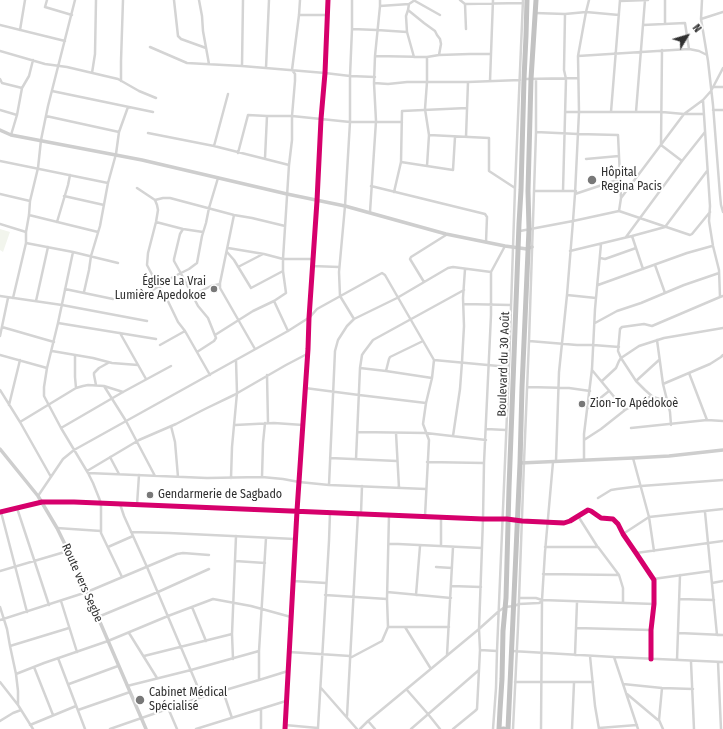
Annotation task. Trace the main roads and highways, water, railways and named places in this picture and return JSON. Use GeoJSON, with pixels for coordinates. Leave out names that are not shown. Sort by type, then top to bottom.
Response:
{"type":"FeatureCollection","features":[{"type":"Feature","properties":{"kind":"highway","name":"Boulevard du 30 Août"},"geometry":{"type":"LineString","coordinates":[[508,729],[516,605],[531,228],[528,191],[534,79],[536,0]]}},
{"type":"Feature","properties":{"kind":"highway","name":"Boulevard du 30 Août"},"geometry":{"type":"LineString","coordinates":[[499,729],[506,598],[505,519],[510,463],[516,248],[519,231],[521,190],[521,80],[526,36],[524,1]]}},
{"type":"Feature","properties":{"kind":"highway"},"geometry":{"type":"LineString","coordinates":[[514,458],[519,458],[521,462],[513,468],[510,463],[514,458]]}},
{"type":"Feature","properties":{"kind":"highway"},"geometry":{"type":"LineString","coordinates":[[503,650],[508,646],[513,651]]}},
{"type":"Feature","properties":{"kind":"place","name":"Hôpital Regina Pacis"},"geometry":{"type":"Point","coordinates":[592,180]}},
{"type":"Feature","properties":{"kind":"place","name":"Église La Vrai Lumière Apedokoe"},"geometry":{"type":"Point","coordinates":[214,289]}},
{"type":"Feature","properties":{"kind":"place","name":"Zion-To Apédokoè"},"geometry":{"type":"Point","coordinates":[582,404]}},
{"type":"Feature","properties":{"kind":"place","name":"Gendarmerie de Sagbado"},"geometry":{"type":"Point","coordinates":[150,495]}},
{"type":"Feature","properties":{"kind":"place","name":"Cabinet Médical Spécialisé"},"geometry":{"type":"Point","coordinates":[140,700]}}]}
